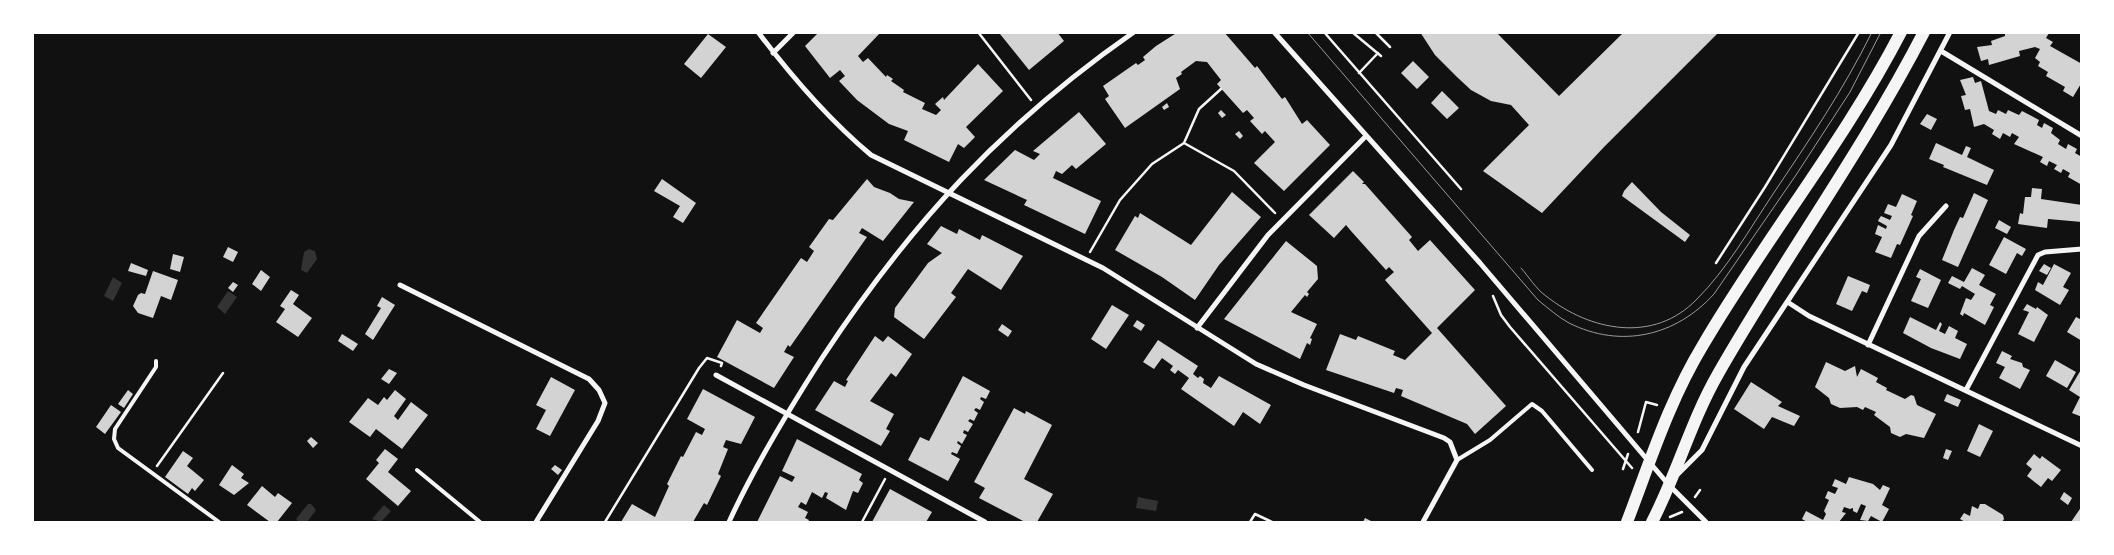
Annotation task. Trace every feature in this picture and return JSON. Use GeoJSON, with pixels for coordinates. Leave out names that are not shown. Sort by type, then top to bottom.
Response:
{"type":"FeatureCollection","features":[{"type":"Feature","properties":{"kind":"main road"},"geometry":{"type":"LineString","coordinates":[[1627,522],[1668,411],[1702,347],[1856,110],[1901,32]]}},
{"type":"Feature","properties":{"kind":"main road"},"geometry":{"type":"LineString","coordinates":[[1658,521],[1668,484],[1718,375],[1896,87],[1924,32]]}},
{"type":"Feature","properties":{"kind":"street"},"geometry":{"type":"LineString","coordinates":[[758,32],[773,53],[830,117],[871,155],[947,194],[1103,268],[1256,364],[1288,378],[1431,431],[1450,442],[1456,460],[1423,522]]}},
{"type":"Feature","properties":{"kind":"street"},"geometry":{"type":"LineString","coordinates":[[773,53],[794,32]]}},
{"type":"Feature","properties":{"kind":"street"},"geometry":{"type":"LineString","coordinates":[[729,522],[786,415],[870,287],[947,194],[1010,129],[1069,78],[1134,32]]}},
{"type":"Feature","properties":{"kind":"street"},"geometry":{"type":"LineString","coordinates":[[1274,32],[1650,461],[1668,484],[1706,522]]}},
{"type":"Feature","properties":{"kind":"street"},"geometry":{"type":"LineString","coordinates":[[1668,484],[1702,450],[1744,367],[1789,302],[1891,144],[1950,32]]}},
{"type":"Feature","properties":{"kind":"street"},"geometry":{"type":"LineString","coordinates":[[1940,51],[2082,136]]}},
{"type":"Feature","properties":{"kind":"street"},"geometry":{"type":"LineString","coordinates":[[1197,328],[1268,235],[1366,136]]}},
{"type":"Feature","properties":{"kind":"street"},"geometry":{"type":"LineString","coordinates":[[1868,345],[1919,236],[1946,206]]}},
{"type":"Feature","properties":{"kind":"street"},"geometry":{"type":"LineString","coordinates":[[1966,390],[2038,256],[2045,252],[2082,249]]}},
{"type":"Feature","properties":{"kind":"street"},"geometry":{"type":"LineString","coordinates":[[400,285],[589,379],[599,390],[604,403],[598,421],[536,522]]}},
{"type":"Feature","properties":{"kind":"street"},"geometry":{"type":"LineString","coordinates":[[1789,302],[1809,316],[1868,345],[2082,446]]}},
{"type":"Feature","properties":{"kind":"street"},"geometry":{"type":"LineString","coordinates":[[716,375],[786,415],[985,522]]}},
{"type":"Feature","properties":{"kind":"lane"},"geometry":{"type":"LineString","coordinates":[[156,361],[156,367],[115,429],[114,439],[118,448],[219,522]]}},
{"type":"Feature","properties":{"kind":"lane"},"geometry":{"type":"LineString","coordinates":[[1456,460],[1490,440],[1532,404],[1542,411],[1592,470]]}},
{"type":"Feature","properties":{"kind":"lane"},"geometry":{"type":"LineString","coordinates":[[417,470],[480,522]]}},
{"type":"Feature","properties":{"kind":"path"},"geometry":{"type":"LineString","coordinates":[[978,32],[1036,106]]}},
{"type":"Feature","properties":{"kind":"path"},"geometry":{"type":"LineString","coordinates":[[1324,32],[1461,189]]}},
{"type":"Feature","properties":{"kind":"path"},"geometry":{"type":"LineString","coordinates":[[1352,32],[1381,56]]}},
{"type":"Feature","properties":{"kind":"path"},"geometry":{"type":"LineString","coordinates":[[1376,32],[1390,47]]}},
{"type":"Feature","properties":{"kind":"path"},"geometry":{"type":"LineString","coordinates":[[1716,263],[1765,187],[1859,32]]}},
{"type":"Feature","properties":{"kind":"path"},"geometry":{"type":"LineString","coordinates":[[1359,73],[1378,53]]}},
{"type":"Feature","properties":{"kind":"path"},"geometry":{"type":"LineString","coordinates":[[1086,260],[1096,238],[1120,200],[1152,164],[1184,143],[1199,109],[1221,89]]}},
{"type":"Feature","properties":{"kind":"path"},"geometry":{"type":"LineString","coordinates":[[1184,143],[1234,171],[1283,220]]}},
{"type":"Feature","properties":{"kind":"path"},"geometry":{"type":"LineString","coordinates":[[1491,291],[1501,315],[1510,327],[1643,482]]}},
{"type":"Feature","properties":{"kind":"path"},"geometry":{"type":"LineString","coordinates":[[605,522],[675,405],[707,358],[722,363],[716,375]]}},
{"type":"Feature","properties":{"kind":"path"},"geometry":{"type":"LineString","coordinates":[[151,474],[223,373]]}},
{"type":"Feature","properties":{"kind":"path"},"geometry":{"type":"LineString","coordinates":[[1638,432],[1646,402],[1662,407]]}},
{"type":"Feature","properties":{"kind":"path"},"geometry":{"type":"LineString","coordinates":[[1623,469],[1630,450]]}},
{"type":"Feature","properties":{"kind":"path"},"geometry":{"type":"LineString","coordinates":[[862,522],[882,485]]}},
{"type":"Feature","properties":{"kind":"path"},"geometry":{"type":"LineString","coordinates":[[1658,521],[1684,512]]}},
{"type":"Feature","properties":{"kind":"path"},"geometry":{"type":"LineString","coordinates":[[1250,522],[1255,514],[1272,522]]}},
{"type":"Feature","properties":{"kind":"shaded area"},"geometry":{"type":"Polygon","coordinates":[[[309,249],[315,251],[317,259],[307,273],[301,270],[304,252],[309,249]]]}},
{"type":"Feature","properties":{"kind":"shaded area"},"geometry":{"type":"Polygon","coordinates":[[[113,277],[122,283],[113,301],[104,296],[113,277]]]}},
{"type":"Feature","properties":{"kind":"shaded area"},"geometry":{"type":"Polygon","coordinates":[[[228,291],[237,297],[225,314],[217,307],[228,291]]]}},
{"type":"Feature","properties":{"kind":"shaded area"},"geometry":{"type":"Polygon","coordinates":[[[1138,497],[1158,501],[1156,511],[1136,508],[1138,497]]]}},
{"type":"Feature","properties":{"kind":"shaded area"},"geometry":{"type":"Polygon","coordinates":[[[308,504],[311,504],[316,510],[307,522],[299,522],[296,519],[308,504]]]}},
{"type":"Feature","properties":{"kind":"shaded area"},"geometry":{"type":"Polygon","coordinates":[[[384,505],[391,511],[381,522],[372,519],[384,505]]]}},
{"type":"Feature","properties":{"kind":"building"},"geometry":{"type":"Polygon","coordinates":[[[819,32],[881,32],[858,56],[863,62],[868,58],[886,77],[887,75],[893,79],[891,81],[904,90],[903,92],[925,103],[922,109],[936,115],[941,110],[935,104],[943,97],[944,100],[978,64],[1003,91],[966,127],[975,137],[964,148],[958,144],[949,162],[904,140],[908,131],[889,124],[857,100],[839,81],[845,76],[840,70],[830,78],[805,46],[819,32]]]}},
{"type":"Feature","properties":{"kind":"building"},"geometry":{"type":"Polygon","coordinates":[[[1002,32],[1057,32],[1064,41],[1029,70],[1000,34],[1002,32]]]}},
{"type":"Feature","properties":{"kind":"building"},"geometry":{"type":"Polygon","coordinates":[[[1178,32],[1224,32],[1255,68],[1257,66],[1282,99],[1285,97],[1302,124],[1307,120],[1330,145],[1284,191],[1254,163],[1275,142],[1265,131],[1262,134],[1250,121],[1254,118],[1247,110],[1243,113],[1217,84],[1221,80],[1207,62],[1196,61],[1181,72],[1182,74],[1176,78],[1180,89],[1125,128],[1105,99],[1109,96],[1103,86],[1136,63],[1138,65],[1145,60],[1143,57],[1178,32]]]}},
{"type":"Feature","properties":{"kind":"building"},"geometry":{"type":"Polygon","coordinates":[[[1420,32],[1496,32],[1559,96],[1624,32],[1719,32],[1604,147],[1542,213],[1483,171],[1529,125],[1511,105],[1491,101],[1471,90],[1435,55],[1420,32]]]}},
{"type":"Feature","properties":{"kind":"building"},"geometry":{"type":"Polygon","coordinates":[[[2005,32],[2040,32],[2041,34],[2047,32],[2049,33],[2046,38],[2053,42],[2050,46],[2082,64],[2082,82],[2073,97],[2063,91],[2065,87],[2046,76],[2048,72],[2038,66],[2040,62],[2035,58],[2040,49],[2035,47],[2019,51],[2020,56],[1989,65],[1988,59],[1981,61],[1977,47],[1992,45],[1991,41],[2005,36],[2005,32]]]}},
{"type":"Feature","properties":{"kind":"building"},"geometry":{"type":"Polygon","coordinates":[[[708,34],[726,47],[701,78],[684,64],[708,34]]]}},
{"type":"Feature","properties":{"kind":"building"},"geometry":{"type":"Polygon","coordinates":[[[1413,61],[1429,77],[1417,89],[1401,73],[1413,61]]]}},
{"type":"Feature","properties":{"kind":"building"},"geometry":{"type":"Polygon","coordinates":[[[1973,77],[1975,83],[1981,81],[1989,111],[1996,114],[1998,110],[2006,114],[2008,110],[2019,115],[2022,111],[2039,120],[2037,125],[2042,128],[2044,123],[2053,128],[2051,133],[2060,140],[2058,144],[2066,149],[2068,144],[2077,149],[2075,153],[2082,157],[2082,185],[2068,177],[2070,173],[2063,169],[2061,173],[2054,169],[2057,165],[2049,161],[2047,166],[2040,162],[2043,157],[2014,144],[2019,137],[2012,133],[2010,137],[2003,133],[2000,139],[1992,134],[1994,130],[1984,124],[1974,127],[1970,109],[1965,110],[1961,96],[1966,95],[1960,80],[1973,77]]]}},
{"type":"Feature","properties":{"kind":"building"},"geometry":{"type":"Polygon","coordinates":[[[1442,91],[1459,108],[1447,119],[1431,103],[1442,91]]]}},
{"type":"Feature","properties":{"kind":"building"},"geometry":{"type":"Polygon","coordinates":[[[1167,103],[1169,107],[1164,110],[1162,107],[1167,103]]]}},
{"type":"Feature","properties":{"kind":"building"},"geometry":{"type":"Polygon","coordinates":[[[1221,110],[1226,115],[1222,118],[1218,113],[1221,110]]]}},
{"type":"Feature","properties":{"kind":"building"},"geometry":{"type":"Polygon","coordinates":[[[1079,112],[1106,144],[1076,169],[1072,165],[1062,174],[1056,171],[1053,178],[1101,201],[1085,234],[1024,205],[1027,200],[984,180],[1015,150],[1034,160],[1040,154],[1033,151],[1079,112]]]}},
{"type":"Feature","properties":{"kind":"building"},"geometry":{"type":"Polygon","coordinates":[[[1927,114],[1937,119],[1931,130],[1920,124],[1927,114]]]}},
{"type":"Feature","properties":{"kind":"building"},"geometry":{"type":"Polygon","coordinates":[[[1239,131],[1243,136],[1240,139],[1235,134],[1239,131]]]}},
{"type":"Feature","properties":{"kind":"building"},"geometry":{"type":"Polygon","coordinates":[[[1936,143],[1962,155],[1966,146],[1971,148],[1967,157],[1994,170],[1987,185],[1943,167],[1944,165],[1929,159],[1936,143]]]}},
{"type":"Feature","properties":{"kind":"building"},"geometry":{"type":"Polygon","coordinates":[[[1353,171],[1364,182],[1362,184],[1365,184],[1412,237],[1409,240],[1418,251],[1430,240],[1475,290],[1437,328],[1506,406],[1475,434],[1467,424],[1401,396],[1403,390],[1396,388],[1394,393],[1326,370],[1340,334],[1356,340],[1358,336],[1395,351],[1393,355],[1405,360],[1432,333],[1385,280],[1394,272],[1389,267],[1386,270],[1346,225],[1334,238],[1309,215],[1353,171]]]}},
{"type":"Feature","properties":{"kind":"building"},"geometry":{"type":"Polygon","coordinates":[[[662,179],[696,203],[683,223],[673,217],[680,206],[654,191],[662,179]]]}},
{"type":"Feature","properties":{"kind":"building"},"geometry":{"type":"Polygon","coordinates":[[[867,179],[874,187],[890,193],[899,199],[914,202],[883,241],[862,228],[859,233],[867,237],[790,347],[788,345],[784,352],[794,357],[774,388],[717,357],[737,320],[760,333],[763,328],[756,323],[801,258],[807,262],[814,251],[809,247],[829,219],[833,220],[867,179]]]}},
{"type":"Feature","properties":{"kind":"building"},"geometry":{"type":"Polygon","coordinates":[[[1632,182],[1661,212],[1690,235],[1685,242],[1622,196],[1632,182]]]}},
{"type":"Feature","properties":{"kind":"building"},"geometry":{"type":"Polygon","coordinates":[[[2032,188],[2042,189],[2041,199],[2082,205],[2082,222],[2048,219],[2047,228],[2018,224],[2020,213],[2023,214],[2025,197],[2031,197],[2032,188]]]}},
{"type":"Feature","properties":{"kind":"building"},"geometry":{"type":"Polygon","coordinates":[[[1232,192],[1261,217],[1219,265],[1195,300],[1162,277],[1115,250],[1135,216],[1138,218],[1140,213],[1191,245],[1232,192]]]}},
{"type":"Feature","properties":{"kind":"building"},"geometry":{"type":"Polygon","coordinates":[[[1974,193],[1988,200],[1958,267],[1942,260],[1960,217],[1963,218],[1974,193]]]}},
{"type":"Feature","properties":{"kind":"building"},"geometry":{"type":"Polygon","coordinates":[[[1902,194],[1917,201],[1911,215],[1913,216],[1900,245],[1897,244],[1891,258],[1875,252],[1882,237],[1875,234],[1878,225],[1886,229],[1887,226],[1878,221],[1881,216],[1890,220],[1892,216],[1884,213],[1888,204],[1896,207],[1902,194]]]}},
{"type":"Feature","properties":{"kind":"building"},"geometry":{"type":"Polygon","coordinates":[[[1999,220],[2011,227],[2007,234],[1995,228],[1999,220]]]}},
{"type":"Feature","properties":{"kind":"building"},"geometry":{"type":"Polygon","coordinates":[[[941,226],[957,234],[959,229],[980,240],[982,235],[1023,256],[1001,290],[968,269],[951,293],[956,297],[924,339],[894,317],[895,308],[928,263],[942,253],[927,244],[941,226]]]}},
{"type":"Feature","properties":{"kind":"building"},"geometry":{"type":"Polygon","coordinates":[[[2004,237],[2026,249],[2022,256],[2017,253],[2006,274],[1989,265],[2004,237]]]}},
{"type":"Feature","properties":{"kind":"building"},"geometry":{"type":"Polygon","coordinates":[[[1286,241],[1317,266],[1318,279],[1307,292],[1309,294],[1307,297],[1305,295],[1291,312],[1317,324],[1310,338],[1312,339],[1310,345],[1307,343],[1300,359],[1224,319],[1286,241]]]}},
{"type":"Feature","properties":{"kind":"building"},"geometry":{"type":"Polygon","coordinates":[[[228,247],[238,252],[233,262],[223,257],[228,247]]]}},
{"type":"Feature","properties":{"kind":"building"},"geometry":{"type":"Polygon","coordinates":[[[173,254],[184,257],[180,272],[170,269],[173,254]]]}},
{"type":"Feature","properties":{"kind":"building"},"geometry":{"type":"Polygon","coordinates":[[[131,263],[148,270],[146,276],[128,271],[131,263]]]}},
{"type":"Feature","properties":{"kind":"building"},"geometry":{"type":"Polygon","coordinates":[[[2044,264],[2051,268],[2047,275],[2039,271],[2044,264]]]}},
{"type":"Feature","properties":{"kind":"building"},"geometry":{"type":"Polygon","coordinates":[[[2054,264],[2071,273],[2063,287],[2069,290],[2060,305],[2035,290],[2038,282],[2043,285],[2054,264]]]}},
{"type":"Feature","properties":{"kind":"building"},"geometry":{"type":"Polygon","coordinates":[[[1972,268],[1985,275],[1979,285],[1996,294],[1990,305],[1994,307],[1985,325],[1964,313],[1963,316],[1960,314],[1966,298],[1971,300],[1975,294],[1962,286],[1960,289],[1948,283],[1952,276],[1964,282],[1972,268]]]}},
{"type":"Feature","properties":{"kind":"building"},"geometry":{"type":"Polygon","coordinates":[[[1920,269],[1941,280],[1928,308],[1911,301],[1921,279],[1916,277],[1920,269]]]}},
{"type":"Feature","properties":{"kind":"building"},"geometry":{"type":"Polygon","coordinates":[[[261,270],[270,277],[261,291],[252,284],[261,270]]]}},
{"type":"Feature","properties":{"kind":"building"},"geometry":{"type":"Polygon","coordinates":[[[153,271],[178,280],[171,300],[161,296],[153,318],[138,313],[133,306],[138,295],[141,293],[145,294],[153,271]]]}},
{"type":"Feature","properties":{"kind":"building"},"geometry":{"type":"Polygon","coordinates":[[[1848,276],[1870,285],[1867,293],[1862,291],[1852,311],[1836,304],[1848,276]]]}},
{"type":"Feature","properties":{"kind":"building"},"geometry":{"type":"Polygon","coordinates":[[[233,282],[238,285],[233,292],[228,288],[233,282]]]}},
{"type":"Feature","properties":{"kind":"building"},"geometry":{"type":"Polygon","coordinates":[[[291,290],[299,295],[293,304],[312,318],[298,337],[276,322],[285,309],[280,306],[291,290]]]}},
{"type":"Feature","properties":{"kind":"building"},"geometry":{"type":"Polygon","coordinates":[[[382,297],[395,305],[373,340],[365,334],[381,308],[377,306],[382,297]]]}},
{"type":"Feature","properties":{"kind":"building"},"geometry":{"type":"Polygon","coordinates":[[[2027,304],[2036,309],[2037,307],[2048,315],[2034,342],[2018,334],[2029,312],[2023,310],[2027,304]]]}},
{"type":"Feature","properties":{"kind":"building"},"geometry":{"type":"Polygon","coordinates":[[[1112,305],[1129,315],[1106,349],[1091,339],[1112,305]]]}},
{"type":"Feature","properties":{"kind":"building"},"geometry":{"type":"Polygon","coordinates":[[[1910,317],[1936,330],[1940,322],[1942,324],[1939,331],[1945,334],[1949,326],[1958,331],[1955,338],[1967,344],[1960,359],[1931,348],[1903,333],[1910,317]]]}},
{"type":"Feature","properties":{"kind":"building"},"geometry":{"type":"Polygon","coordinates":[[[2076,317],[2082,320],[2082,341],[2067,332],[2076,317]]]}},
{"type":"Feature","properties":{"kind":"building"},"geometry":{"type":"Polygon","coordinates":[[[1137,320],[1145,325],[1141,331],[1133,326],[1137,320]]]}},
{"type":"Feature","properties":{"kind":"building"},"geometry":{"type":"Polygon","coordinates":[[[1002,324],[1012,331],[1008,337],[998,330],[1002,324]]]}},
{"type":"Feature","properties":{"kind":"building"},"geometry":{"type":"Polygon","coordinates":[[[342,334],[358,344],[353,351],[338,341],[342,334]]]}},
{"type":"Feature","properties":{"kind":"building"},"geometry":{"type":"Polygon","coordinates":[[[875,336],[883,342],[888,336],[912,354],[896,377],[891,373],[870,401],[894,414],[886,429],[890,431],[881,446],[815,410],[834,381],[845,387],[848,381],[846,380],[875,336]]]}},
{"type":"Feature","properties":{"kind":"building"},"geometry":{"type":"Polygon","coordinates":[[[1158,340],[1198,366],[1193,374],[1198,378],[1200,376],[1204,379],[1203,383],[1211,388],[1219,376],[1271,405],[1260,424],[1243,412],[1234,426],[1181,389],[1189,378],[1178,370],[1175,374],[1170,370],[1173,366],[1162,358],[1154,369],[1143,362],[1158,340]]]}},
{"type":"Feature","properties":{"kind":"building"},"geometry":{"type":"Polygon","coordinates":[[[2002,351],[2012,356],[2010,359],[2022,363],[2023,367],[2030,370],[2020,389],[1999,378],[2005,367],[1996,363],[2002,351]]]}},
{"type":"Feature","properties":{"kind":"building"},"geometry":{"type":"Polygon","coordinates":[[[2055,360],[2076,372],[2067,388],[2046,376],[2055,360]]]}},
{"type":"Feature","properties":{"kind":"building"},"geometry":{"type":"Polygon","coordinates":[[[1826,362],[1845,371],[1855,366],[1857,377],[1861,369],[1878,378],[1876,382],[1887,388],[1886,390],[1905,399],[1911,395],[1914,396],[1917,405],[1936,414],[1924,438],[1906,434],[1900,437],[1891,433],[1890,427],[1874,415],[1876,412],[1865,407],[1863,410],[1857,407],[1840,408],[1831,404],[1829,398],[1815,387],[1826,362]]]}},
{"type":"Feature","properties":{"kind":"building"},"geometry":{"type":"Polygon","coordinates":[[[2082,368],[2082,417],[2072,413],[2080,397],[2069,390],[2082,368]]]}},
{"type":"Feature","properties":{"kind":"building"},"geometry":{"type":"Polygon","coordinates":[[[389,369],[397,373],[389,384],[381,379],[389,369]]]}},
{"type":"Feature","properties":{"kind":"building"},"geometry":{"type":"Polygon","coordinates":[[[963,376],[990,391],[986,399],[981,397],[980,399],[984,402],[980,410],[976,408],[974,410],[978,413],[974,421],[970,419],[968,421],[973,424],[968,432],[964,430],[963,433],[967,435],[962,444],[958,441],[957,443],[961,446],[957,454],[952,452],[951,454],[960,459],[948,481],[908,460],[920,437],[929,441],[963,376]]]}},
{"type":"Feature","properties":{"kind":"building"},"geometry":{"type":"Polygon","coordinates":[[[551,377],[575,390],[550,436],[536,429],[546,410],[536,405],[551,377]]]}},
{"type":"Feature","properties":{"kind":"building"},"geometry":{"type":"Polygon","coordinates":[[[1751,382],[1782,402],[1778,406],[1800,416],[1794,426],[1772,417],[1764,429],[1734,409],[1751,382]]]}},
{"type":"Feature","properties":{"kind":"building"},"geometry":{"type":"Polygon","coordinates":[[[703,389],[755,417],[741,444],[726,440],[723,447],[728,449],[718,474],[721,476],[707,505],[704,503],[693,522],[621,522],[632,504],[655,517],[669,486],[667,484],[681,456],[683,457],[696,432],[702,435],[705,429],[687,419],[703,389]]]}},
{"type":"Feature","properties":{"kind":"building"},"geometry":{"type":"Polygon","coordinates":[[[128,390],[133,394],[124,408],[118,404],[128,390]]]}},
{"type":"Feature","properties":{"kind":"building"},"geometry":{"type":"Polygon","coordinates":[[[395,390],[406,399],[394,416],[398,420],[411,402],[428,415],[402,449],[376,429],[370,437],[349,422],[368,398],[378,405],[384,397],[387,400],[395,390]]]}},
{"type":"Feature","properties":{"kind":"building"},"geometry":{"type":"Polygon","coordinates":[[[1947,394],[1961,400],[1958,407],[1944,401],[1947,394]]]}},
{"type":"Feature","properties":{"kind":"building"},"geometry":{"type":"Polygon","coordinates":[[[111,405],[121,412],[105,434],[96,427],[111,405]]]}},
{"type":"Feature","properties":{"kind":"building"},"geometry":{"type":"Polygon","coordinates":[[[1014,408],[1025,414],[1026,411],[1052,425],[1024,479],[1053,494],[1037,522],[1025,522],[979,498],[985,488],[974,482],[1014,408]]]}},
{"type":"Feature","properties":{"kind":"building"},"geometry":{"type":"Polygon","coordinates":[[[1979,424],[1993,431],[1980,457],[1967,451],[1979,424]]]}},
{"type":"Feature","properties":{"kind":"building"},"geometry":{"type":"Polygon","coordinates":[[[311,437],[318,443],[313,448],[307,441],[311,437]]]}},
{"type":"Feature","properties":{"kind":"building"},"geometry":{"type":"Polygon","coordinates":[[[797,439],[862,474],[859,480],[863,483],[858,493],[853,491],[846,510],[826,498],[828,493],[825,492],[822,498],[812,492],[806,505],[801,502],[798,507],[808,512],[805,518],[809,520],[808,522],[757,522],[780,476],[792,482],[795,477],[782,471],[797,439]]]}},
{"type":"Feature","properties":{"kind":"building"},"geometry":{"type":"Polygon","coordinates":[[[385,449],[398,459],[388,472],[411,491],[398,506],[366,479],[379,463],[376,460],[385,449]]]}},
{"type":"Feature","properties":{"kind":"building"},"geometry":{"type":"Polygon","coordinates":[[[1946,449],[1952,451],[1948,460],[1943,458],[1946,449]]]}},
{"type":"Feature","properties":{"kind":"building"},"geometry":{"type":"Polygon","coordinates":[[[183,451],[193,458],[187,466],[204,480],[195,491],[192,488],[188,494],[165,477],[183,451]]]}},
{"type":"Feature","properties":{"kind":"building"},"geometry":{"type":"Polygon","coordinates":[[[2034,454],[2040,459],[2042,456],[2061,470],[2052,481],[2048,478],[2041,487],[2027,476],[2032,469],[2026,464],[2034,454]]]}},
{"type":"Feature","properties":{"kind":"building"},"geometry":{"type":"Polygon","coordinates":[[[232,465],[244,474],[241,478],[249,483],[234,495],[219,485],[232,465]]]}},
{"type":"Feature","properties":{"kind":"building"},"geometry":{"type":"Polygon","coordinates":[[[555,465],[562,470],[558,475],[551,469],[555,465]]]}},
{"type":"Feature","properties":{"kind":"building"},"geometry":{"type":"Polygon","coordinates":[[[1849,477],[1873,484],[1880,490],[1883,485],[1890,488],[1882,505],[1889,509],[1882,522],[1871,516],[1868,521],[1860,520],[1866,506],[1861,504],[1857,513],[1853,511],[1853,508],[1844,507],[1842,512],[1846,513],[1839,522],[1807,522],[1802,519],[1806,511],[1823,520],[1826,514],[1824,511],[1829,500],[1825,498],[1828,491],[1835,494],[1838,488],[1832,486],[1835,479],[1846,484],[1849,477]]]}},
{"type":"Feature","properties":{"kind":"building"},"geometry":{"type":"Polygon","coordinates":[[[262,486],[275,497],[278,493],[292,503],[277,522],[270,522],[247,505],[262,486]]]}},
{"type":"Feature","properties":{"kind":"building"},"geometry":{"type":"Polygon","coordinates":[[[890,489],[932,512],[926,522],[872,522],[890,489]]]}},
{"type":"Feature","properties":{"kind":"building"},"geometry":{"type":"Polygon","coordinates":[[[2064,492],[2072,498],[2068,505],[2060,499],[2064,492]]]}},
{"type":"Feature","properties":{"kind":"building"},"geometry":{"type":"Polygon","coordinates":[[[1980,504],[1985,504],[2003,515],[2004,519],[2002,522],[1965,522],[1960,519],[1964,513],[1970,516],[1972,506],[1978,509],[1980,504]]]}},
{"type":"Feature","properties":{"kind":"building"},"geometry":{"type":"Polygon","coordinates":[[[2082,506],[2082,522],[2071,522],[2082,506]]]}},
{"type":"Feature","properties":{"kind":"building"},"geometry":{"type":"Polygon","coordinates":[[[1365,518],[1373,522],[1363,522],[1365,518]]]}},
{"type":"Feature","properties":{"kind":"tram line"},"geometry":{"type":"LineString","coordinates":[[1307,32],[1538,300],[1569,323],[1589,331],[1608,335],[1628,336],[1647,334],[1683,320],[1714,294],[1796,175],[1850,92],[1881,32]]}},
{"type":"Feature","properties":{"kind":"tram line"},"geometry":{"type":"LineString","coordinates":[[1521,268],[1542,293],[1563,308],[1582,318],[1602,324],[1622,328],[1642,327],[1661,322],[1680,313],[1708,287],[1737,249],[1825,115],[1850,74],[1872,32]]}}]}
